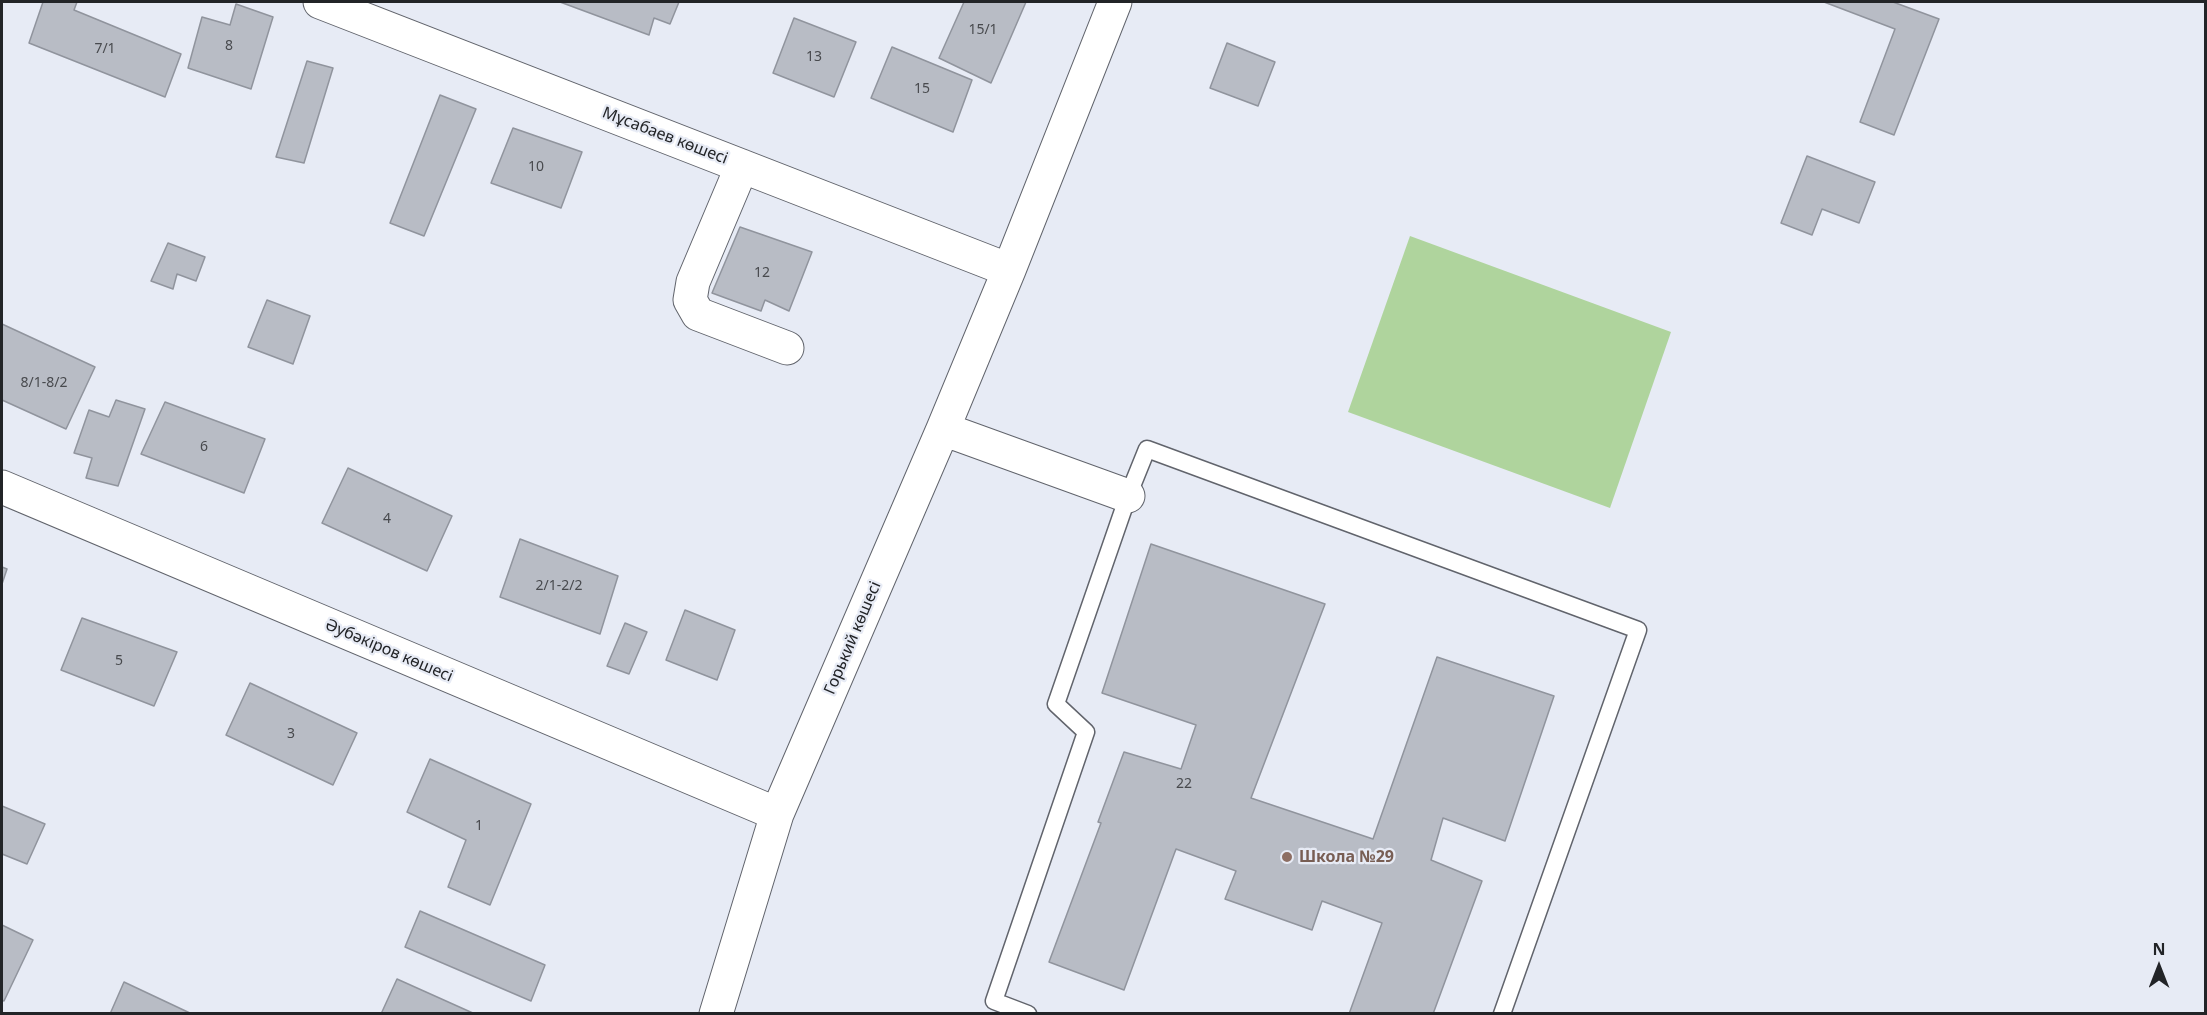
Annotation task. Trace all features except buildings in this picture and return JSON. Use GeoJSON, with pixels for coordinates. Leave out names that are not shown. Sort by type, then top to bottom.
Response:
{"type":"FeatureCollection","features":[{"type":"Feature","properties":{"kind":"street","name":"Мұсабаев көшесі"},"geometry":{"type":"LineString","coordinates":[[320,2],[1009,270]]}},
{"type":"Feature","properties":{"kind":"street","name":"Горький көшесі"},"geometry":{"type":"LineString","coordinates":[[716,1014],[777,814],[943,429],[1009,270],[1115,2]]}},
{"type":"Feature","properties":{"kind":"street"},"geometry":{"type":"LineString","coordinates":[[742,166],[693,282],[690,300],[698,314],[787,348]]}},
{"type":"Feature","properties":{"kind":"street"},"geometry":{"type":"LineString","coordinates":[[943,429],[1128,496]]}},
{"type":"Feature","properties":{"kind":"street","name":"Әубәкіров көшесі"},"geometry":{"type":"LineString","coordinates":[[2,487],[777,814]]}},
{"type":"Feature","properties":{"kind":"lane"},"geometry":{"type":"LineString","coordinates":[[1028,1014],[994,1001],[1086,732],[1056,704],[1128,496],[1147,449],[1638,630],[1502,1014]]}},
{"type":"Feature","properties":{"kind":"green space"},"geometry":{"type":"Polygon","coordinates":[[[1410,236],[1671,332],[1610,508],[1348,412],[1410,236]]]}},
{"type":"Feature","properties":{"kind":"place","name":"Школа №29"},"geometry":{"type":"Point","coordinates":[1287,857]}}]}
